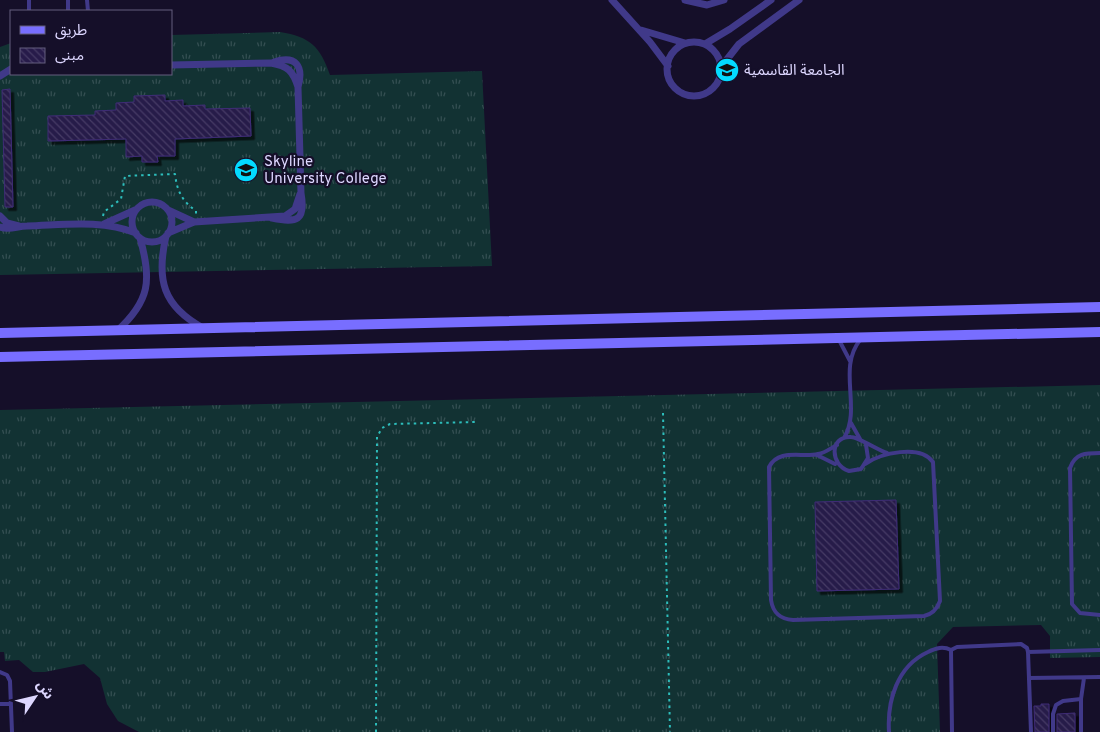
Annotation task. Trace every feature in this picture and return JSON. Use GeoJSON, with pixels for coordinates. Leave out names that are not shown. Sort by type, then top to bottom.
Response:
{"type":"FeatureCollection","features":[{"type":"Feature","properties":{"kind":"street"},"geometry":{"type":"LineString","coordinates":[[612,0],[650,42],[668,66]]}},
{"type":"Feature","properties":{"kind":"street"},"geometry":{"type":"LineString","coordinates":[[688,0],[713,0]]}},
{"type":"Feature","properties":{"kind":"street"},"geometry":{"type":"LineString","coordinates":[[688,0],[712,5],[724,0]]}},
{"type":"Feature","properties":{"kind":"street"},"geometry":{"type":"LineString","coordinates":[[705,44],[771,0]]}},
{"type":"Feature","properties":{"kind":"street"},"geometry":{"type":"LineString","coordinates":[[685,43],[672,54],[668,66],[669,76],[674,86],[683,93],[694,96],[704,94],[713,88],[719,79],[721,68],[739,44],[799,0]]}},
{"type":"Feature","properties":{"kind":"street"},"geometry":{"type":"LineString","coordinates":[[636,28],[685,43],[705,44],[716,53],[721,68]]}},
{"type":"Feature","properties":{"kind":"street"},"geometry":{"type":"LineString","coordinates":[[0,227],[9,229],[22,226],[103,224],[138,235],[150,242],[196,222],[272,218],[290,213],[295,208],[300,193],[298,87],[290,69],[271,63],[172,65]]}},
{"type":"Feature","properties":{"kind":"street"},"geometry":{"type":"LineString","coordinates":[[0,69],[0,75]]}},
{"type":"Feature","properties":{"kind":"street"},"geometry":{"type":"LineString","coordinates":[[103,224],[136,210],[144,203],[154,202],[196,222]]}},
{"type":"Feature","properties":{"kind":"street"},"geometry":{"type":"LineString","coordinates":[[117,331],[139,309],[143,299],[146,273],[138,235],[132,222],[136,210]]}},
{"type":"Feature","properties":{"kind":"street"},"geometry":{"type":"LineString","coordinates":[[168,210],[172,222],[167,234],[162,260],[166,293],[179,313],[206,329]]}},
{"type":"Feature","properties":{"kind":"street"},"geometry":{"type":"LineString","coordinates":[[0,216],[7,223],[22,226]]}},
{"type":"Feature","properties":{"kind":"street"},"geometry":{"type":"LineString","coordinates":[[0,333],[1100,307]]}},
{"type":"Feature","properties":{"kind":"street"},"geometry":{"type":"LineString","coordinates":[[0,357],[1100,332]]}},
{"type":"Feature","properties":{"kind":"lane"},"geometry":{"type":"LineString","coordinates":[[844,438],[852,437],[887,453],[926,454],[934,462],[940,601],[930,615],[786,619],[775,612],[771,600],[769,467],[774,459],[783,456],[817,455],[836,445],[844,438],[851,423],[850,361],[854,348],[863,337]]}},
{"type":"Feature","properties":{"kind":"lane"},"geometry":{"type":"LineString","coordinates":[[838,338],[850,361]]}},
{"type":"Feature","properties":{"kind":"lane"},"geometry":{"type":"LineString","coordinates":[[851,423],[860,440]]}},
{"type":"Feature","properties":{"kind":"lane"},"geometry":{"type":"LineString","coordinates":[[865,464],[868,458],[866,444]]}},
{"type":"Feature","properties":{"kind":"lane"},"geometry":{"type":"LineString","coordinates":[[836,445],[834,455],[838,466]]}},
{"type":"Feature","properties":{"kind":"lane"},"geometry":{"type":"LineString","coordinates":[[817,455],[843,469],[855,471],[887,453]]}},
{"type":"Feature","properties":{"kind":"lane"},"geometry":{"type":"LineString","coordinates":[[1100,453],[1081,454],[1076,457],[1070,468],[1070,598],[1075,609],[1080,613],[1100,615]]}},
{"type":"Feature","properties":{"kind":"lane"},"geometry":{"type":"LineString","coordinates":[[889,732],[892,695],[908,666],[916,658],[935,649],[951,650],[956,647],[1021,644],[1027,648],[1028,652],[1031,732]]}},
{"type":"Feature","properties":{"kind":"lane"},"geometry":{"type":"LineString","coordinates":[[951,650],[952,732]]}},
{"type":"Feature","properties":{"kind":"lane"},"geometry":{"type":"LineString","coordinates":[[1028,652],[1100,650]]}},
{"type":"Feature","properties":{"kind":"lane"},"geometry":{"type":"LineString","coordinates":[[0,672],[7,675],[10,680],[12,732]]}},
{"type":"Feature","properties":{"kind":"lane"},"geometry":{"type":"LineString","coordinates":[[1029,678],[1100,677]]}},
{"type":"Feature","properties":{"kind":"lane"},"geometry":{"type":"LineString","coordinates":[[1081,732],[1081,699],[1084,678]]}},
{"type":"Feature","properties":{"kind":"lane"},"geometry":{"type":"LineString","coordinates":[[1053,732],[1053,714],[1056,705],[1063,701],[1081,699]]}},
{"type":"Feature","properties":{"kind":"lane"},"geometry":{"type":"LineString","coordinates":[[0,704],[11,704]]}},
{"type":"Feature","properties":{"kind":"path"},"geometry":{"type":"LineString","coordinates":[[103,224],[104,212],[121,199],[126,176],[175,174],[179,192],[188,205],[196,211],[196,222]]}},
{"type":"Feature","properties":{"kind":"path"},"geometry":{"type":"LineString","coordinates":[[664,413],[670,732]]}},
{"type":"Feature","properties":{"kind":"path"},"geometry":{"type":"LineString","coordinates":[[376,732],[377,437],[382,428],[390,424],[476,422]]}},
{"type":"Feature","properties":{"kind":"green space","name":"Skyline University College"},"geometry":{"type":"Polygon","coordinates":[[[280,32],[290,34],[306,40],[318,50],[330,75],[482,71],[492,266],[0,275],[0,47],[10,43],[10,75],[172,75],[172,35],[280,32]]]}},
{"type":"Feature","properties":{"kind":"green space"},"geometry":{"type":"Polygon","coordinates":[[[1100,385],[1100,657],[1050,658],[1050,636],[1041,625],[953,627],[937,644],[940,732],[139,732],[118,721],[107,704],[100,678],[84,664],[45,672],[33,672],[19,660],[5,661],[4,652],[0,652],[0,410],[1100,385]]]}},
{"type":"Feature","properties":{"kind":"building"},"geometry":{"type":"Polygon","coordinates":[[[10,89],[13,207],[5,207],[2,90],[10,89]]]}},
{"type":"Feature","properties":{"kind":"building"},"geometry":{"type":"Polygon","coordinates":[[[165,95],[165,101],[183,100],[183,106],[205,105],[205,109],[250,108],[251,136],[175,139],[175,156],[157,156],[158,162],[142,162],[142,156],[126,157],[126,139],[48,141],[48,116],[95,115],[95,111],[116,110],[116,103],[134,102],[134,96],[165,95]]]}},
{"type":"Feature","properties":{"kind":"building"},"geometry":{"type":"Polygon","coordinates":[[[896,500],[899,589],[817,591],[815,502],[896,500]]]}},
{"type":"Feature","properties":{"kind":"building"},"geometry":{"type":"Polygon","coordinates":[[[1041,704],[1049,704],[1049,732],[1035,732],[1034,706],[1041,706],[1041,704]]]}},
{"type":"Feature","properties":{"kind":"building"},"geometry":{"type":"Polygon","coordinates":[[[1075,713],[1075,732],[1057,732],[1057,714],[1075,713]]]}},
{"type":"Feature","properties":{"kind":"place","name":"الجامعة القاسمية"},"geometry":{"type":"Point","coordinates":[727,70]}},
{"type":"Feature","properties":{"kind":"place","name":"Skyline University College"},"geometry":{"type":"Point","coordinates":[246,170]}}]}
